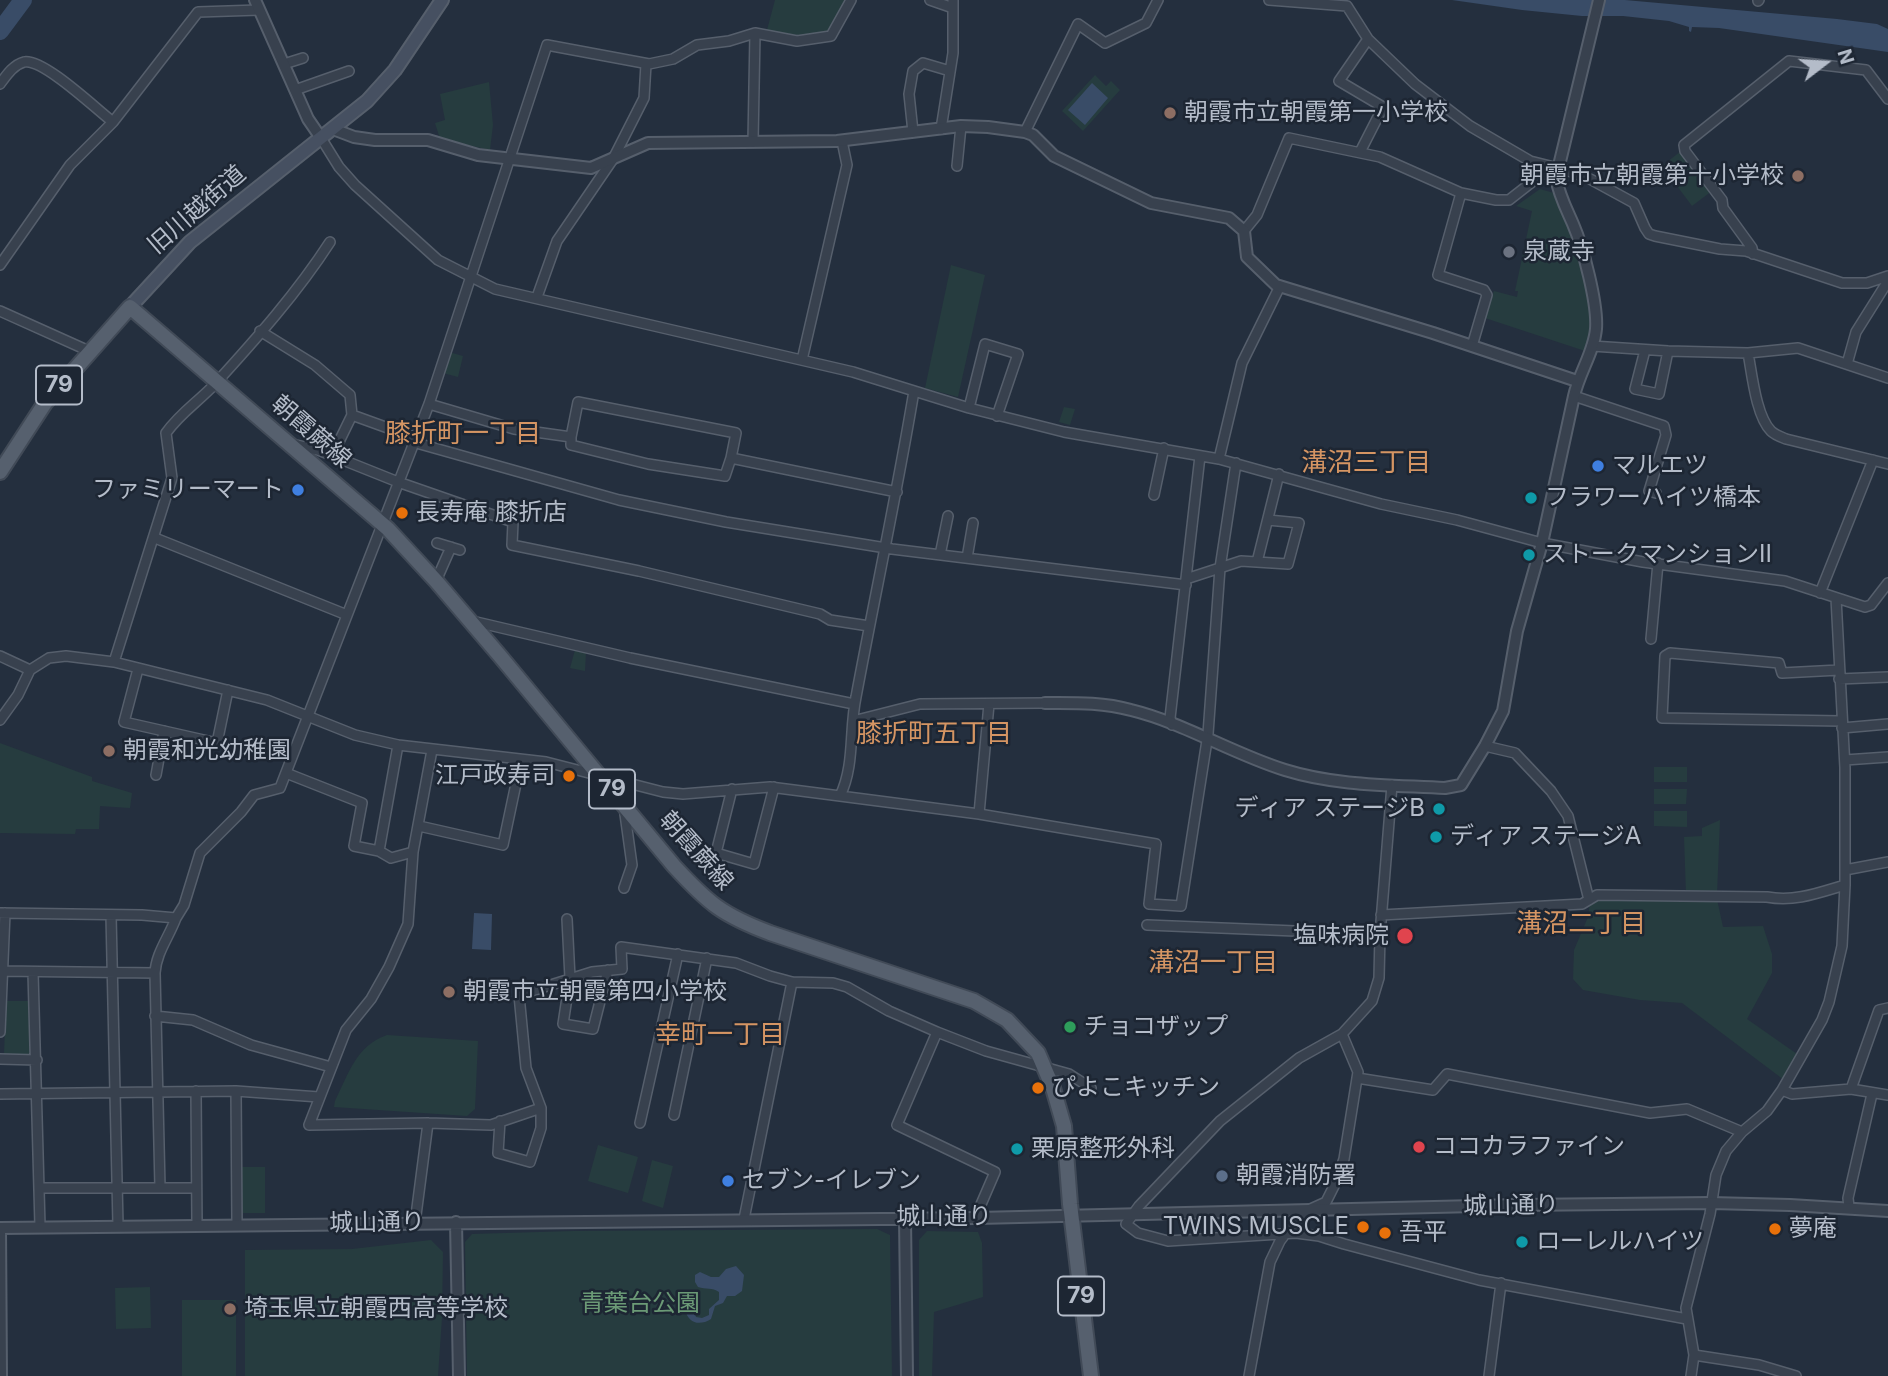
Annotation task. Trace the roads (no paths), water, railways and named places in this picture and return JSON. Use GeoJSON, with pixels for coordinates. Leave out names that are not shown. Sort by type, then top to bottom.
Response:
{"type":"FeatureCollection","features":[{"type":"Feature","properties":{"kind":"main road","name":"旧川越街道"},"geometry":{"type":"LineString","coordinates":[[0,472],[45,402],[190,242],[333,129],[382,86],[442,0]]}},
{"type":"Feature","properties":{"kind":"main road","name":"朝霞蕨線"},"geometry":{"type":"LineString","coordinates":[[130,307],[382,524],[436,581],[700,894],[724,914],[770,933],[974,1001],[997,1013],[1019,1031],[1038,1053],[1046,1068],[1064,1126],[1091,1376]]}},
{"type":"Feature","properties":{"kind":"street"},"geometry":{"type":"LineString","coordinates":[[160,1187],[156,1092],[156,957],[166,945],[184,905],[200,853],[254,795],[280,788],[429,404],[547,45],[646,64],[673,60],[697,45],[729,41],[755,33],[797,41],[831,36],[850,0]]}},
{"type":"Feature","properties":{"kind":"street"},"geometry":{"type":"LineString","coordinates":[[930,0],[953,4],[955,36],[941,128]]}},
{"type":"Feature","properties":{"kind":"street"},"geometry":{"type":"LineString","coordinates":[[1025,132],[1078,24],[1105,43],[1146,23],[1158,0]]}},
{"type":"Feature","properties":{"kind":"street"},"geometry":{"type":"LineString","coordinates":[[1269,0],[1347,6],[1368,39],[1415,84],[1470,126],[1530,162],[1566,170],[1590,179],[1634,203],[1649,234],[1753,254],[1842,283],[1867,283],[1888,278]]}},
{"type":"Feature","properties":{"kind":"street"},"geometry":{"type":"LineString","coordinates":[[853,721],[920,704],[1106,705],[1132,710],[1264,763],[1299,774],[1392,785],[1457,787],[1485,746],[1503,711],[1520,620],[1542,543],[1577,381],[1596,329],[1581,246],[1558,194],[1556,178],[1599,0]]}},
{"type":"Feature","properties":{"kind":"street"},"geometry":{"type":"LineString","coordinates":[[0,265],[70,165],[113,122],[198,12],[257,5],[308,119],[339,167],[355,185],[438,260],[495,289],[853,372],[997,416],[1064,432],[1236,463],[1381,504],[1457,520],[1542,543],[1658,564],[1785,582],[1865,607],[1871,606],[1888,583]]}},
{"type":"Feature","properties":{"kind":"street"},"geometry":{"type":"LineString","coordinates":[[753,142],[755,33]]}},
{"type":"Feature","properties":{"kind":"street"},"geometry":{"type":"LineString","coordinates":[[1360,152],[1384,107],[1339,81],[1368,39]]}},
{"type":"Feature","properties":{"kind":"street"},"geometry":{"type":"LineString","coordinates":[[284,64],[303,58]]}},
{"type":"Feature","properties":{"kind":"street"},"geometry":{"type":"LineString","coordinates":[[1753,254],[1752,248],[1723,208],[1722,200],[1685,151],[1684,145],[1788,61],[1866,70],[1888,99]]}},
{"type":"Feature","properties":{"kind":"street"},"geometry":{"type":"LineString","coordinates":[[0,84],[16,65],[33,62],[46,69],[113,122]]}},
{"type":"Feature","properties":{"kind":"street"},"geometry":{"type":"LineString","coordinates":[[537,297],[557,241],[612,159],[644,99],[646,64]]}},
{"type":"Feature","properties":{"kind":"street"},"geometry":{"type":"LineString","coordinates":[[913,132],[909,94],[912,71],[923,64],[950,71]]}},
{"type":"Feature","properties":{"kind":"street"},"geometry":{"type":"LineString","coordinates":[[295,90],[349,71]]}},
{"type":"Feature","properties":{"kind":"street"},"geometry":{"type":"LineString","coordinates":[[333,129],[354,137],[374,140],[428,140],[478,155],[591,168],[648,143],[842,141],[961,126],[1025,132],[1033,135],[1054,156],[1151,203],[1229,218],[1244,231],[1247,257],[1276,285],[1577,381]]}},
{"type":"Feature","properties":{"kind":"street"},"geometry":{"type":"LineString","coordinates":[[957,166],[961,126]]}},
{"type":"Feature","properties":{"kind":"street"},"geometry":{"type":"LineString","coordinates":[[1244,231],[1257,215],[1289,138],[1380,157],[1461,192],[1496,200],[1509,200],[1541,175],[1558,169]]}},
{"type":"Feature","properties":{"kind":"street"},"geometry":{"type":"LineString","coordinates":[[802,360],[847,164],[842,141]]}},
{"type":"Feature","properties":{"kind":"street"},"geometry":{"type":"LineString","coordinates":[[1461,192],[1438,275],[1483,290],[1487,295],[1472,346]]}},
{"type":"Feature","properties":{"kind":"street"},"geometry":{"type":"LineString","coordinates":[[114,662],[172,478],[166,433],[178,416],[198,402],[217,381],[309,274],[330,242]]}},
{"type":"Feature","properties":{"kind":"street"},"geometry":{"type":"LineString","coordinates":[[1847,364],[1856,332],[1888,278]]}},
{"type":"Feature","properties":{"kind":"street"},"geometry":{"type":"LineString","coordinates":[[1219,459],[1242,363],[1280,286]]}},
{"type":"Feature","properties":{"kind":"street"},"geometry":{"type":"LineString","coordinates":[[0,311],[89,351]]}},
{"type":"Feature","properties":{"kind":"street"},"geometry":{"type":"LineString","coordinates":[[260,331],[315,365],[350,395],[352,415],[332,456]]}},
{"type":"Feature","properties":{"kind":"street"},"geometry":{"type":"LineString","coordinates":[[969,408],[985,344],[1018,354],[997,416]]}},
{"type":"Feature","properties":{"kind":"street"},"geometry":{"type":"LineString","coordinates":[[1592,346],[1748,353],[1798,348],[1888,378]]}},
{"type":"Feature","properties":{"kind":"street"},"geometry":{"type":"LineString","coordinates":[[1645,350],[1634,389],[1659,394],[1668,351]]}},
{"type":"Feature","properties":{"kind":"street"},"geometry":{"type":"LineString","coordinates":[[1748,353],[1758,401],[1767,426],[1773,433],[1786,439],[1888,464]]}},
{"type":"Feature","properties":{"kind":"street"},"geometry":{"type":"LineString","coordinates":[[840,796],[848,780],[854,704],[897,492],[914,391]]}},
{"type":"Feature","properties":{"kind":"street"},"geometry":{"type":"LineString","coordinates":[[1574,396],[1664,426],[1667,435],[1649,491],[1656,493]]}},
{"type":"Feature","properties":{"kind":"street"},"geometry":{"type":"LineString","coordinates":[[578,402],[736,433],[725,476],[648,464],[571,445],[571,437],[578,402]]}},
{"type":"Feature","properties":{"kind":"street"},"geometry":{"type":"LineString","coordinates":[[429,404],[514,429],[571,437]]}},
{"type":"Feature","properties":{"kind":"street"},"geometry":{"type":"LineString","coordinates":[[352,415],[410,436],[420,444],[647,507],[884,548],[940,555],[1186,582],[1241,561],[1287,564],[1298,523],[1268,520]]}},
{"type":"Feature","properties":{"kind":"street"},"geometry":{"type":"LineString","coordinates":[[290,443],[318,450],[398,482],[513,522],[512,545],[639,571],[820,614],[830,620],[869,626]]}},
{"type":"Feature","properties":{"kind":"street"},"geometry":{"type":"LineString","coordinates":[[1154,495],[1164,448]]}},
{"type":"Feature","properties":{"kind":"street"},"geometry":{"type":"LineString","coordinates":[[1172,725],[1170,718],[1200,456]]}},
{"type":"Feature","properties":{"kind":"street"},"geometry":{"type":"LineString","coordinates":[[731,458],[897,492]]}},
{"type":"Feature","properties":{"kind":"street"},"geometry":{"type":"LineString","coordinates":[[1820,593],[1873,460]]}},
{"type":"Feature","properties":{"kind":"street"},"geometry":{"type":"LineString","coordinates":[[0,720],[18,695],[30,670],[49,658],[114,662],[267,700],[355,734],[398,745],[546,762],[663,792],[683,794],[774,787],[979,814],[1156,844],[1149,904],[1181,906],[1206,739],[1220,568],[1236,463]]}},
{"type":"Feature","properties":{"kind":"street"},"geometry":{"type":"LineString","coordinates":[[1257,562],[1279,474]]}},
{"type":"Feature","properties":{"kind":"street"},"geometry":{"type":"LineString","coordinates":[[940,555],[948,516]]}},
{"type":"Feature","properties":{"kind":"street"},"geometry":{"type":"LineString","coordinates":[[967,558],[973,523]]}},
{"type":"Feature","properties":{"kind":"street"},"geometry":{"type":"LineString","coordinates":[[155,538],[347,615]]}},
{"type":"Feature","properties":{"kind":"street"},"geometry":{"type":"LineString","coordinates":[[436,581],[455,549],[437,543]]}},
{"type":"Feature","properties":{"kind":"street"},"geometry":{"type":"LineString","coordinates":[[1651,639],[1658,564]]}},
{"type":"Feature","properties":{"kind":"street"},"geometry":{"type":"LineString","coordinates":[[1691,1376],[1694,1355],[1686,1308],[1712,1203],[1716,1175],[1726,1151],[1742,1132],[1767,1111],[1782,1090],[1822,1020],[1842,946],[1845,760],[1836,598]]}},
{"type":"Feature","properties":{"kind":"street"},"geometry":{"type":"LineString","coordinates":[[470,621],[630,658],[854,704]]}},
{"type":"Feature","properties":{"kind":"street"},"geometry":{"type":"LineString","coordinates":[[1888,677],[1782,673],[1779,663],[1670,653],[1665,656],[1662,718],[1841,725],[1888,723]]}},
{"type":"Feature","properties":{"kind":"street"},"geometry":{"type":"LineString","coordinates":[[0,656],[30,670]]}},
{"type":"Feature","properties":{"kind":"street"},"geometry":{"type":"LineString","coordinates":[[138,669],[124,722],[217,743],[228,690]]}},
{"type":"Feature","properties":{"kind":"street"},"geometry":{"type":"LineString","coordinates":[[979,814],[989,704]]}},
{"type":"Feature","properties":{"kind":"street"},"geometry":{"type":"LineString","coordinates":[[156,775],[164,731]]}},
{"type":"Feature","properties":{"kind":"street"},"geometry":{"type":"LineString","coordinates":[[379,851],[398,745]]}},
{"type":"Feature","properties":{"kind":"street"},"geometry":{"type":"LineString","coordinates":[[1485,746],[1515,753],[1551,791],[1568,816],[1589,900]]}},
{"type":"Feature","properties":{"kind":"street"},"geometry":{"type":"LineString","coordinates":[[432,750],[414,852],[408,924],[377,989],[346,1030],[309,1125],[491,1125],[541,1108]]}},
{"type":"Feature","properties":{"kind":"street"},"geometry":{"type":"LineString","coordinates":[[1845,760],[1888,757]]}},
{"type":"Feature","properties":{"kind":"street"},"geometry":{"type":"LineString","coordinates":[[419,826],[503,845],[521,760]]}},
{"type":"Feature","properties":{"kind":"street"},"geometry":{"type":"LineString","coordinates":[[286,773],[362,803],[354,846],[379,851],[391,858],[414,852]]}},
{"type":"Feature","properties":{"kind":"street"},"geometry":{"type":"LineString","coordinates":[[1392,785],[1381,915],[1379,978],[1372,1001],[1342,1034],[1299,1058],[1220,1121],[1126,1224],[1138,1233],[1168,1241],[1285,1234],[1319,1236],[1479,1280],[1688,1319]]}},
{"type":"Feature","properties":{"kind":"street"},"geometry":{"type":"LineString","coordinates":[[732,789],[716,853],[754,864],[774,787]]}},
{"type":"Feature","properties":{"kind":"street"},"geometry":{"type":"LineString","coordinates":[[623,803],[632,865],[624,888]]}},
{"type":"Feature","properties":{"kind":"street"},"geometry":{"type":"LineString","coordinates":[[1845,870],[1888,862]]}},
{"type":"Feature","properties":{"kind":"street"},"geometry":{"type":"LineString","coordinates":[[1381,915],[1582,904],[1597,895],[1767,897],[1784,900],[1803,898],[1845,885]]}},
{"type":"Feature","properties":{"kind":"street"},"geometry":{"type":"LineString","coordinates":[[0,1032],[3,913],[176,918]]}},
{"type":"Feature","properties":{"kind":"street"},"geometry":{"type":"LineString","coordinates":[[111,915],[118,1225]]}},
{"type":"Feature","properties":{"kind":"street"},"geometry":{"type":"LineString","coordinates":[[567,919],[570,978],[563,1024],[593,1029],[608,970]]}},
{"type":"Feature","properties":{"kind":"street"},"geometry":{"type":"LineString","coordinates":[[1147,925],[1320,932],[1332,936],[1380,934]]}},
{"type":"Feature","properties":{"kind":"street"},"geometry":{"type":"LineString","coordinates":[[500,1121],[498,1153],[530,1162],[541,1128],[541,1108],[526,1068],[519,995],[570,978],[622,969],[621,947],[736,963],[792,982],[833,983],[847,987],[889,1011],[937,1032],[986,1051],[1069,1074],[1091,1088]]}},
{"type":"Feature","properties":{"kind":"street"},"geometry":{"type":"LineString","coordinates":[[640,1123],[678,954]]}},
{"type":"Feature","properties":{"kind":"street"},"geometry":{"type":"LineString","coordinates":[[674,1115],[707,958]]}},
{"type":"Feature","properties":{"kind":"street"},"geometry":{"type":"LineString","coordinates":[[2,971],[155,973]]}},
{"type":"Feature","properties":{"kind":"street"},"geometry":{"type":"LineString","coordinates":[[33,972],[40,1226]]}},
{"type":"Feature","properties":{"kind":"street"},"geometry":{"type":"LineString","coordinates":[[744,1219],[792,982]]}},
{"type":"Feature","properties":{"kind":"street"},"geometry":{"type":"LineString","coordinates":[[1851,1089],[1879,1010],[1888,1008]]}},
{"type":"Feature","properties":{"kind":"street"},"geometry":{"type":"LineString","coordinates":[[155,1016],[193,1020],[251,1045],[331,1067]]}},
{"type":"Feature","properties":{"kind":"street"},"geometry":{"type":"LineString","coordinates":[[937,1032],[897,1125],[995,1172],[979,1209],[978,1218]]}},
{"type":"Feature","properties":{"kind":"street"},"geometry":{"type":"LineString","coordinates":[[1249,1376],[1270,1262],[1285,1234],[1306,1211],[1326,1202],[1344,1158],[1358,1072],[1342,1034]]}},
{"type":"Feature","properties":{"kind":"street"},"geometry":{"type":"LineString","coordinates":[[0,1059],[37,1059]]}},
{"type":"Feature","properties":{"kind":"street"},"geometry":{"type":"LineString","coordinates":[[1357,1077],[1433,1090],[1447,1074],[1650,1113],[1687,1110],[1742,1132]]}},
{"type":"Feature","properties":{"kind":"street"},"geometry":{"type":"LineString","coordinates":[[1782,1090],[1792,1094],[1851,1089],[1888,1095]]}},
{"type":"Feature","properties":{"kind":"street"},"geometry":{"type":"LineString","coordinates":[[196,1091],[197,1225]]}},
{"type":"Feature","properties":{"kind":"street"},"geometry":{"type":"LineString","coordinates":[[0,1094],[236,1091],[319,1097]]}},
{"type":"Feature","properties":{"kind":"street"},"geometry":{"type":"LineString","coordinates":[[236,1091],[237,1225]]}},
{"type":"Feature","properties":{"kind":"street"},"geometry":{"type":"LineString","coordinates":[[1849,1208],[1848,1198],[1872,1094]]}},
{"type":"Feature","properties":{"kind":"street"},"geometry":{"type":"LineString","coordinates":[[415,1223],[428,1123]]}},
{"type":"Feature","properties":{"kind":"street"},"geometry":{"type":"LineString","coordinates":[[39,1188],[196,1188]]}},
{"type":"Feature","properties":{"kind":"street","name":"城山通り"},"geometry":{"type":"LineString","coordinates":[[0,1228],[1132,1216],[1712,1203],[1888,1211]]}},
{"type":"Feature","properties":{"kind":"street"},"geometry":{"type":"LineString","coordinates":[[905,1218],[907,1376]]}},
{"type":"Feature","properties":{"kind":"street"},"geometry":{"type":"LineString","coordinates":[[456,1222],[459,1376]]}},
{"type":"Feature","properties":{"kind":"street"},"geometry":{"type":"LineString","coordinates":[[0,1228],[1,1376]]}},
{"type":"Feature","properties":{"kind":"street"},"geometry":{"type":"LineString","coordinates":[[1489,1376],[1501,1283]]}},
{"type":"Feature","properties":{"kind":"street"},"geometry":{"type":"LineString","coordinates":[[1694,1355],[1759,1365],[1796,1376]]}},
{"type":"Feature","properties":{"kind":"water"},"geometry":{"type":"Polygon","coordinates":[[[1452,0],[1625,0],[1837,19],[1877,24],[1888,29],[1888,52],[1719,28],[1692,27],[1691,32],[1689,27],[1669,21],[1623,16],[1582,16],[1452,0]]]}},
{"type":"Feature","properties":{"kind":"water"},"geometry":{"type":"Polygon","coordinates":[[[1092,83],[1108,98],[1085,125],[1068,110],[1092,83]]]}},
{"type":"Feature","properties":{"kind":"water"},"geometry":{"type":"Polygon","coordinates":[[[474,913],[492,914],[491,950],[472,949],[474,913]]]}},
{"type":"Feature","properties":{"kind":"water"},"geometry":{"type":"Polygon","coordinates":[[[736,1266],[744,1275],[742,1291],[735,1296],[727,1296],[723,1303],[715,1306],[711,1319],[699,1323],[692,1321],[685,1309],[693,1308],[696,1317],[702,1318],[709,1315],[709,1309],[719,1300],[719,1292],[698,1287],[695,1275],[700,1272],[719,1277],[726,1269],[736,1266]]]}},
{"type":"Feature","properties":{"kind":"waterway"},"geometry":{"type":"LineString","coordinates":[[0,31],[23,0]]}},
{"type":"Feature","properties":{"kind":"place","name":"朝霞市立朝霞第一小学校"},"geometry":{"type":"Point","coordinates":[1170,113]}},
{"type":"Feature","properties":{"kind":"place","name":"朝霞市立朝霞第十小学校"},"geometry":{"type":"Point","coordinates":[1798,176]}},
{"type":"Feature","properties":{"kind":"place","name":"泉蔵寺"},"geometry":{"type":"Point","coordinates":[1509,252]}},
{"type":"Feature","properties":{"kind":"place","name":"マルエツ"},"geometry":{"type":"Point","coordinates":[1598,466]}},
{"type":"Feature","properties":{"kind":"place","name":"ファミリーマート"},"geometry":{"type":"Point","coordinates":[298,490]}},
{"type":"Feature","properties":{"kind":"place","name":"フラワーハイツ橋本"},"geometry":{"type":"Point","coordinates":[1531,498]}},
{"type":"Feature","properties":{"kind":"place","name":"長寿庵 膝折店"},"geometry":{"type":"Point","coordinates":[402,513]}},
{"type":"Feature","properties":{"kind":"place","name":"ストークマンションII"},"geometry":{"type":"Point","coordinates":[1529,555]}},
{"type":"Feature","properties":{"kind":"place","name":"朝霞和光幼稚園"},"geometry":{"type":"Point","coordinates":[109,751]}},
{"type":"Feature","properties":{"kind":"place","name":"江戸政寿司"},"geometry":{"type":"Point","coordinates":[569,776]}},
{"type":"Feature","properties":{"kind":"place","name":"ディア ステージB"},"geometry":{"type":"Point","coordinates":[1439,809]}},
{"type":"Feature","properties":{"kind":"place","name":"ディア ステージA"},"geometry":{"type":"Point","coordinates":[1436,837]}},
{"type":"Feature","properties":{"kind":"place","name":"塩味病院"},"geometry":{"type":"Point","coordinates":[1405,936]}},
{"type":"Feature","properties":{"kind":"place","name":"朝霞市立朝霞第四小学校"},"geometry":{"type":"Point","coordinates":[449,992]}},
{"type":"Feature","properties":{"kind":"place","name":"チョコザップ"},"geometry":{"type":"Point","coordinates":[1070,1027]}},
{"type":"Feature","properties":{"kind":"place","name":"ぴよこキッチン"},"geometry":{"type":"Point","coordinates":[1038,1088]}},
{"type":"Feature","properties":{"kind":"place","name":"ココカラファイン"},"geometry":{"type":"Point","coordinates":[1419,1147]}},
{"type":"Feature","properties":{"kind":"place","name":"栗原整形外科"},"geometry":{"type":"Point","coordinates":[1017,1149]}},
{"type":"Feature","properties":{"kind":"place","name":"朝霞消防署"},"geometry":{"type":"Point","coordinates":[1222,1176]}},
{"type":"Feature","properties":{"kind":"place","name":"セブン-イレブン"},"geometry":{"type":"Point","coordinates":[728,1181]}},
{"type":"Feature","properties":{"kind":"place","name":"TWINS MUSCLE"},"geometry":{"type":"Point","coordinates":[1363,1227]}},
{"type":"Feature","properties":{"kind":"place","name":"夢庵"},"geometry":{"type":"Point","coordinates":[1775,1229]}},
{"type":"Feature","properties":{"kind":"place","name":"吾平"},"geometry":{"type":"Point","coordinates":[1385,1233]}},
{"type":"Feature","properties":{"kind":"place","name":"ローレルハイツ"},"geometry":{"type":"Point","coordinates":[1522,1242]}},
{"type":"Feature","properties":{"kind":"place","name":"埼玉県立朝霞西高等学校"},"geometry":{"type":"Point","coordinates":[230,1309]}},
{"type":"Feature","properties":{"kind":"district","name":"膝折町一丁目"},"geometry":{"type":"Point","coordinates":[463,434]}},
{"type":"Feature","properties":{"kind":"district","name":"溝沼三丁目"},"geometry":{"type":"Point","coordinates":[1366,463]}},
{"type":"Feature","properties":{"kind":"district","name":"膝折町五丁目"},"geometry":{"type":"Point","coordinates":[934,734]}},
{"type":"Feature","properties":{"kind":"district","name":"溝沼二丁目"},"geometry":{"type":"Point","coordinates":[1581,924]}},
{"type":"Feature","properties":{"kind":"district","name":"溝沼一丁目"},"geometry":{"type":"Point","coordinates":[1213,963]}},
{"type":"Feature","properties":{"kind":"district","name":"幸町一丁目"},"geometry":{"type":"Point","coordinates":[720,1035]}},
{"type":"Feature","properties":{"kind":"park label","name":"青葉台公園"},"geometry":{"type":"Point","coordinates":[640,1304]}}]}
